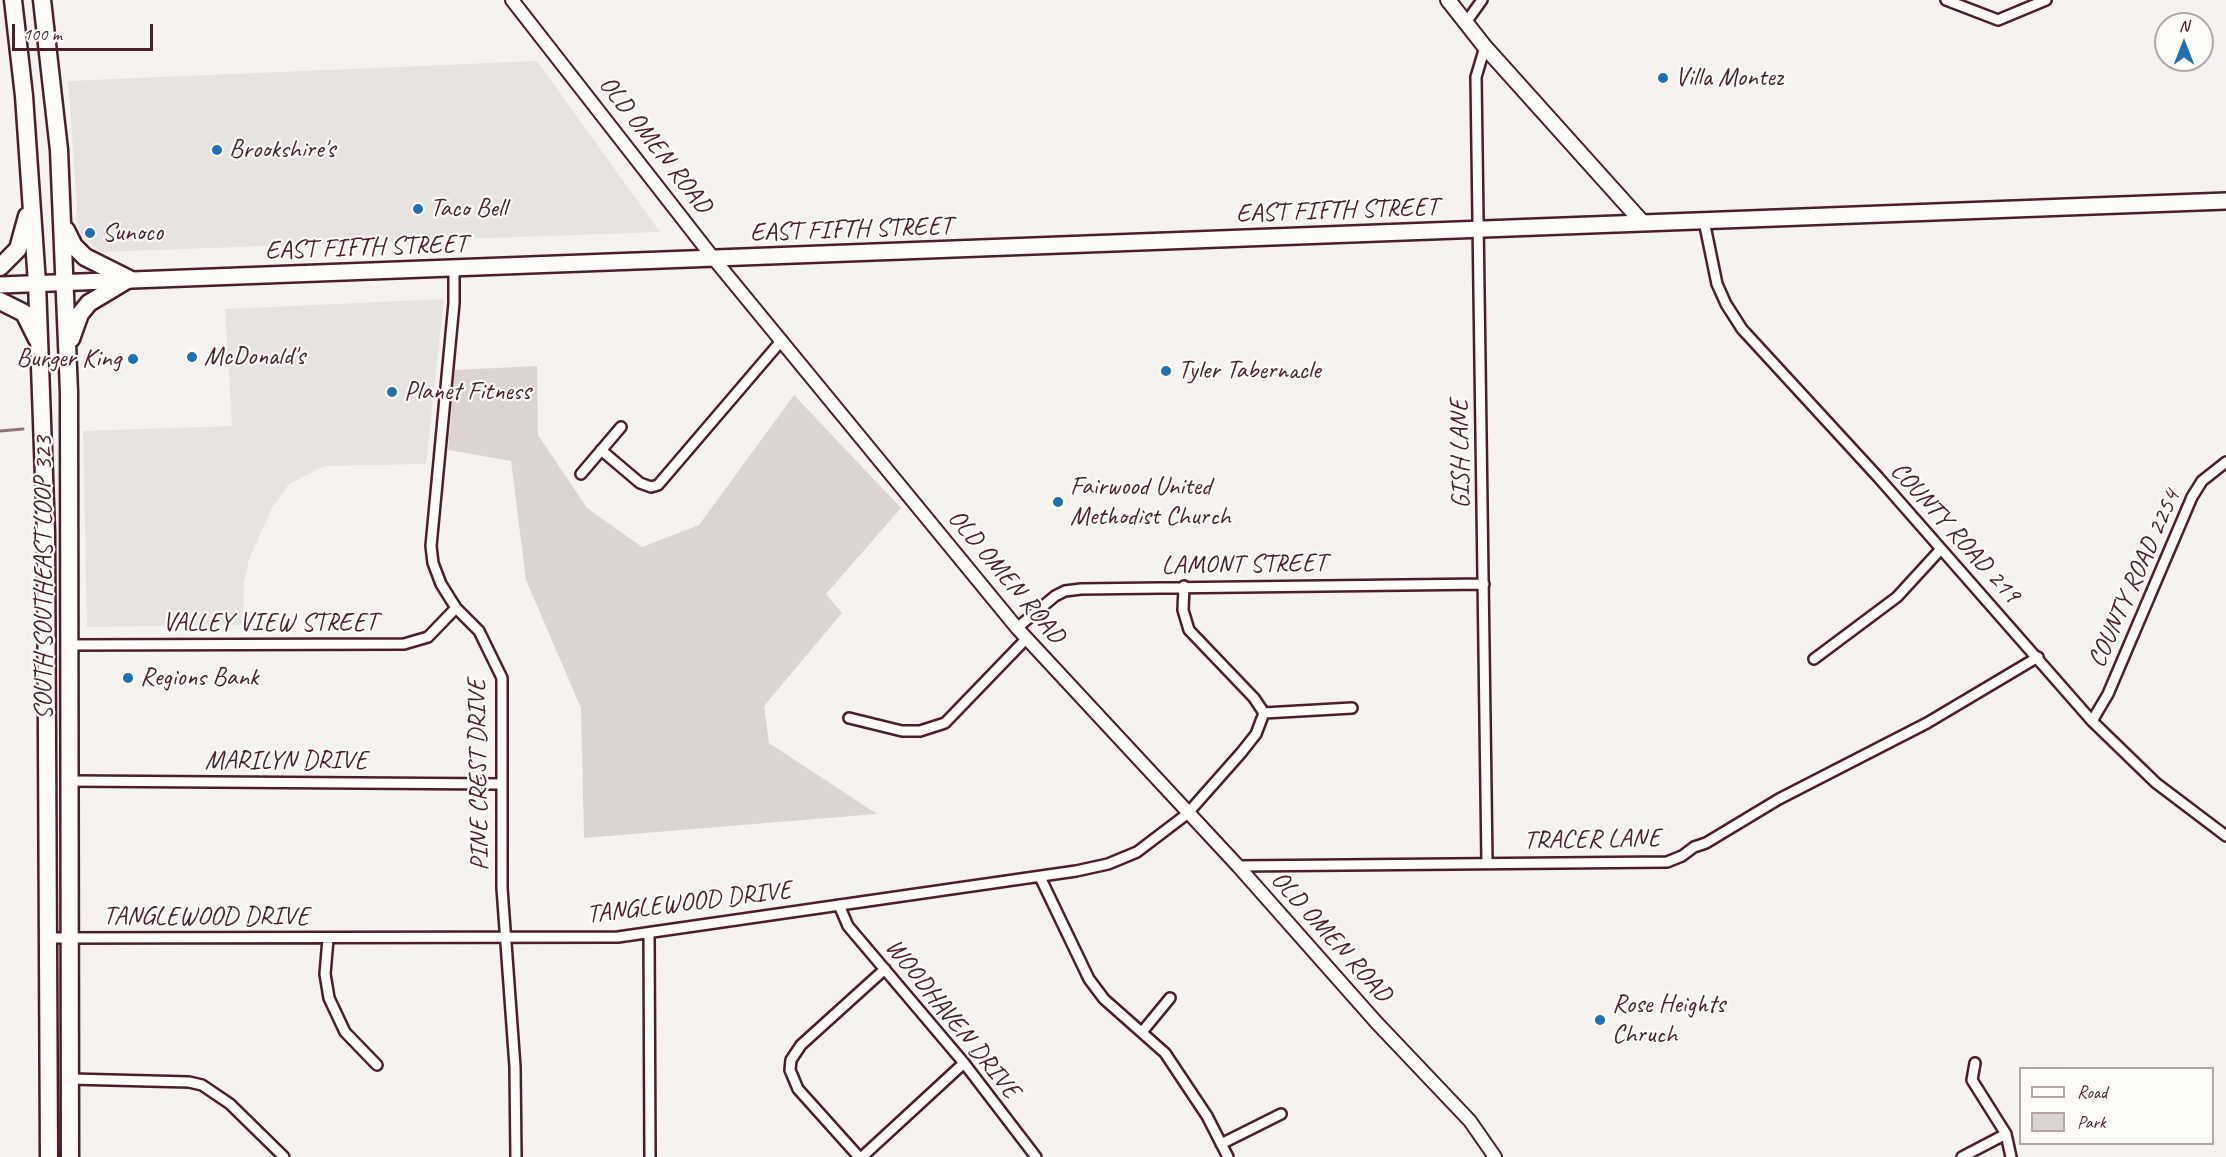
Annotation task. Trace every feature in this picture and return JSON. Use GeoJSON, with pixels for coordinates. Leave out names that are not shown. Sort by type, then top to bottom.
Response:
{"type":"FeatureCollection","features":[{"type":"Feature","properties":{"kind":"highway","name":"SOUTH SOUTHEAST LOOP 323"},"geometry":{"type":"LineString","coordinates":[[13,0],[32,189],[40,347],[47,596],[49,1157]]}},
{"type":"Feature","properties":{"kind":"highway","name":"SOUTH SOUTHEAST LOOP 323"},"geometry":{"type":"LineString","coordinates":[[42,0],[56,111],[63,214],[68,352],[71,781],[70,1157]]}},
{"type":"Feature","properties":{"kind":"highway"},"geometry":{"type":"LineString","coordinates":[[0,267],[14,255],[21,243],[32,189]]}},
{"type":"Feature","properties":{"kind":"highway"},"geometry":{"type":"LineString","coordinates":[[63,214],[70,240],[79,251],[90,260],[129,279]]}},
{"type":"Feature","properties":{"kind":"highway"},"geometry":{"type":"LineString","coordinates":[[68,352],[76,322],[84,308],[102,293],[129,279]]}},
{"type":"Feature","properties":{"kind":"highway"},"geometry":{"type":"LineString","coordinates":[[0,301],[24,314],[40,347]]}},
{"type":"Feature","properties":{"kind":"highway"},"geometry":{"type":"LineString","coordinates":[[47,596],[56,604],[58,642],[70,645]]}},
{"type":"Feature","properties":{"kind":"main road"},"geometry":{"type":"LineString","coordinates":[[1448,0],[1467,21],[1485,47],[1643,223]]}},
{"type":"Feature","properties":{"kind":"main road","name":"EAST FIFTH STREET"},"geometry":{"type":"LineString","coordinates":[[0,285],[454,270],[2226,201]]}},
{"type":"Feature","properties":{"kind":"street","name":"OLD OMEN ROAD"},"geometry":{"type":"LineString","coordinates":[[512,0],[714,259],[1017,628],[1187,814],[1238,866],[1376,1022],[1470,1121],[1495,1157]]}},
{"type":"Feature","properties":{"kind":"street"},"geometry":{"type":"LineString","coordinates":[[1467,21],[1482,0]]}},
{"type":"Feature","properties":{"kind":"street"},"geometry":{"type":"LineString","coordinates":[[1946,0],[1998,20],[2046,0]]}},
{"type":"Feature","properties":{"kind":"street","name":"GISH LANE"},"geometry":{"type":"LineString","coordinates":[[1485,47],[1476,77],[1487,862]]}},
{"type":"Feature","properties":{"kind":"street","name":"COUNTY ROAD 219"},"geometry":{"type":"LineString","coordinates":[[1704,221],[1713,273],[1733,317],[2038,657],[2092,721],[2156,783],[2226,836]]}},
{"type":"Feature","properties":{"kind":"street","name":"PINE CREST DRIVE"},"geometry":{"type":"LineString","coordinates":[[454,270],[454,303],[431,539],[435,570],[456,608],[479,631],[502,678],[501,784],[504,937],[515,1067],[516,1157]]}},
{"type":"Feature","properties":{"kind":"street"},"geometry":{"type":"LineString","coordinates":[[601,450],[640,483],[651,488],[658,485],[782,340]]}},
{"type":"Feature","properties":{"kind":"street"},"geometry":{"type":"LineString","coordinates":[[581,474],[621,427]]}},
{"type":"Feature","properties":{"kind":"street","name":"COUNTY ROAD 2254"},"geometry":{"type":"LineString","coordinates":[[2092,721],[2108,694],[2192,497],[2202,481],[2226,462]]}},
{"type":"Feature","properties":{"kind":"street"},"geometry":{"type":"LineString","coordinates":[[1814,659],[1897,597],[1941,549]]}},
{"type":"Feature","properties":{"kind":"street","name":"LAMONT STREET"},"geometry":{"type":"LineString","coordinates":[[1017,628],[1055,596],[1065,591],[1184,586],[1484,584]]}},
{"type":"Feature","properties":{"kind":"street"},"geometry":{"type":"LineString","coordinates":[[1184,586],[1183,610],[1189,630],[1254,698],[1264,713],[1352,708]]}},
{"type":"Feature","properties":{"kind":"street","name":"VALLEY VIEW STREET"},"geometry":{"type":"LineString","coordinates":[[70,645],[404,644],[428,637],[456,608]]}},
{"type":"Feature","properties":{"kind":"street"},"geometry":{"type":"LineString","coordinates":[[849,718],[902,731],[920,731],[945,723],[1027,638]]}},
{"type":"Feature","properties":{"kind":"street","name":"TRACER LANE"},"geometry":{"type":"LineString","coordinates":[[1238,866],[1667,862],[1906,734],[2038,657]]}},
{"type":"Feature","properties":{"kind":"street","name":"TANGLEWOOD DRIVE"},"geometry":{"type":"LineString","coordinates":[[48,938],[605,937],[649,933],[1040,877],[1108,864],[1137,852],[1187,814],[1256,734],[1264,713]]}},
{"type":"Feature","properties":{"kind":"street","name":"MARILYN DRIVE"},"geometry":{"type":"LineString","coordinates":[[71,781],[501,784]]}},
{"type":"Feature","properties":{"kind":"street"},"geometry":{"type":"LineString","coordinates":[[1040,877],[1089,979],[1104,999],[1165,1053],[1207,1116],[1227,1157]]}},
{"type":"Feature","properties":{"kind":"street","name":"WOODHAVEN DRIVE"},"geometry":{"type":"LineString","coordinates":[[839,905],[848,926],[964,1063],[1036,1157]]}},
{"type":"Feature","properties":{"kind":"street"},"geometry":{"type":"LineString","coordinates":[[649,933],[650,1157]]}},
{"type":"Feature","properties":{"kind":"street"},"geometry":{"type":"LineString","coordinates":[[328,939],[325,974],[328,998],[345,1032],[377,1065]]}},
{"type":"Feature","properties":{"kind":"street"},"geometry":{"type":"LineString","coordinates":[[885,969],[801,1045],[791,1060],[790,1070],[798,1089],[860,1157],[964,1063]]}},
{"type":"Feature","properties":{"kind":"street"},"geometry":{"type":"LineString","coordinates":[[1142,1032],[1170,998]]}},
{"type":"Feature","properties":{"kind":"street"},"geometry":{"type":"LineString","coordinates":[[1976,1063],[1972,1080],[2006,1134],[2011,1157]]}},
{"type":"Feature","properties":{"kind":"street"},"geometry":{"type":"LineString","coordinates":[[71,1079],[189,1082],[202,1085],[231,1104],[284,1157]]}},
{"type":"Feature","properties":{"kind":"street"},"geometry":{"type":"LineString","coordinates":[[1221,1144],[1281,1114]]}},
{"type":"Feature","properties":{"kind":"street"},"geometry":{"type":"LineString","coordinates":[[1962,1157],[2006,1134]]}},
{"type":"Feature","properties":{"kind":"shaded area"},"geometry":{"type":"Polygon","coordinates":[[[537,61],[660,232],[100,252],[81,235],[76,220],[77,206],[68,81],[537,61]]]}},
{"type":"Feature","properties":{"kind":"shaded area"},"geometry":{"type":"Polygon","coordinates":[[[444,299],[426,464],[324,466],[289,484],[272,508],[249,559],[244,584],[243,625],[87,627],[83,431],[232,426],[225,309],[444,299]]]}},
{"type":"Feature","properties":{"kind":"green space"},"geometry":{"type":"Polygon","coordinates":[[[537,366],[538,435],[587,508],[642,547],[699,525],[794,395],[901,508],[826,594],[842,613],[764,706],[769,743],[877,814],[584,838],[581,708],[526,580],[511,461],[448,450],[455,370],[537,366]]]}},
{"type":"Feature","properties":{"kind":"waterway"},"geometry":{"type":"LineString","coordinates":[[0,431],[23,429]]}},
{"type":"Feature","properties":{"kind":"place","name":"Villa Montez"},"geometry":{"type":"Point","coordinates":[1663,78]}},
{"type":"Feature","properties":{"kind":"place","name":"Brookshire's"},"geometry":{"type":"Point","coordinates":[217,150]}},
{"type":"Feature","properties":{"kind":"place","name":"Taco Bell"},"geometry":{"type":"Point","coordinates":[418,209]}},
{"type":"Feature","properties":{"kind":"place","name":"Sunoco"},"geometry":{"type":"Point","coordinates":[90,233]}},
{"type":"Feature","properties":{"kind":"place","name":"McDonald's"},"geometry":{"type":"Point","coordinates":[192,357]}},
{"type":"Feature","properties":{"kind":"place","name":"Burger King"},"geometry":{"type":"Point","coordinates":[133,359]}},
{"type":"Feature","properties":{"kind":"place","name":"Tyler Tabernacle"},"geometry":{"type":"Point","coordinates":[1166,371]}},
{"type":"Feature","properties":{"kind":"place","name":"Planet Fitness"},"geometry":{"type":"Point","coordinates":[392,392]}},
{"type":"Feature","properties":{"kind":"place","name":"Fairwood United Methodist Church"},"geometry":{"type":"Point","coordinates":[1058,502]}},
{"type":"Feature","properties":{"kind":"place","name":"Regions Bank"},"geometry":{"type":"Point","coordinates":[128,678]}},
{"type":"Feature","properties":{"kind":"place","name":"Rose Heights Chruch"},"geometry":{"type":"Point","coordinates":[1600,1020]}}]}
